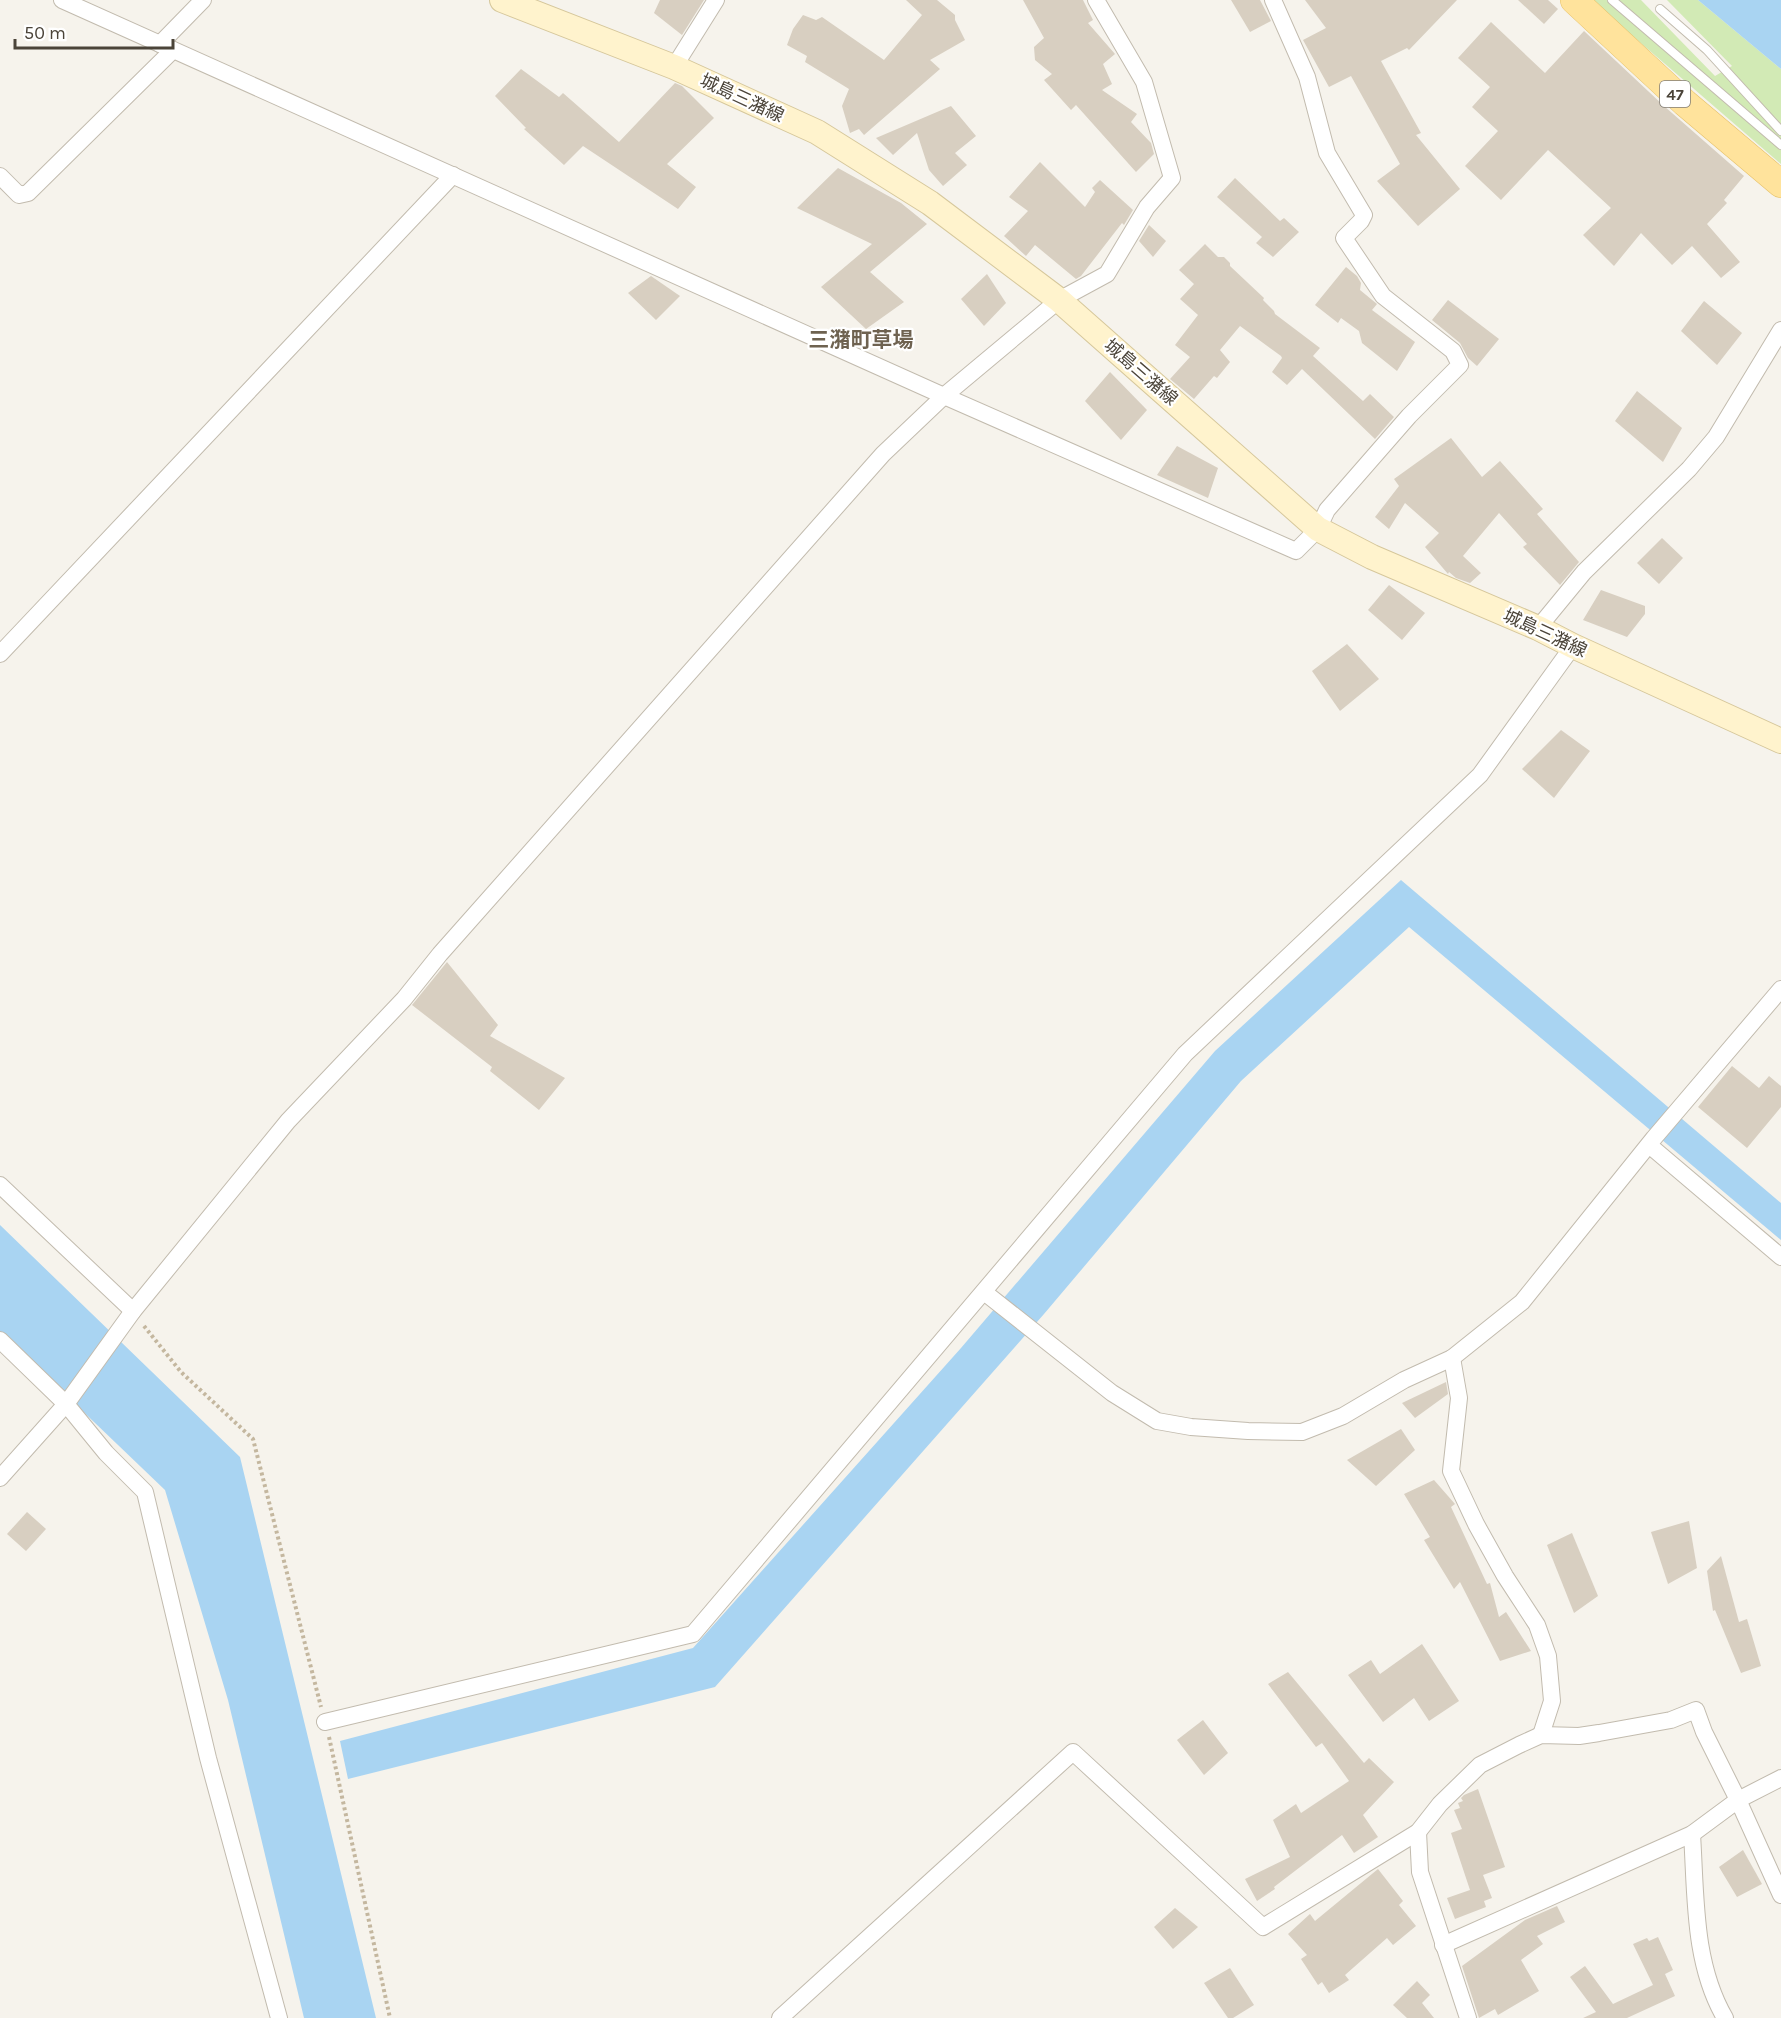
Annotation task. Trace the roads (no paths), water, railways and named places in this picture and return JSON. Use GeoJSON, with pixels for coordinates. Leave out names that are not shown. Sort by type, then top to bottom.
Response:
{"type":"FeatureCollection","features":[{"type":"Feature","properties":{"kind":"main road","name":"城島三潴線"},"geometry":{"type":"LineString","coordinates":[[502,0],[674,67],[817,132],[930,203],[1059,300],[1318,529],[1372,557],[1538,628],[1781,741]]}},
{"type":"Feature","properties":{"kind":"main road","name":"47"},"geometry":{"type":"LineString","coordinates":[[1574,0],[1685,103],[1781,184]]}},
{"type":"Feature","properties":{"kind":"street"},"geometry":{"type":"LineString","coordinates":[[62,0],[944,396],[1296,551],[1318,529],[1334,501],[1409,416],[1460,365],[1453,351],[1383,296],[1344,238],[1361,221],[1364,214],[1327,153],[1307,77],[1272,0]]}},
{"type":"Feature","properties":{"kind":"street"},"geometry":{"type":"LineString","coordinates":[[0,176],[19,195],[28,193],[167,47],[203,0]]}},
{"type":"Feature","properties":{"kind":"street"},"geometry":{"type":"LineString","coordinates":[[674,67],[716,0]]}},
{"type":"Feature","properties":{"kind":"street"},"geometry":{"type":"LineString","coordinates":[[0,1478],[66,1404],[133,1311],[288,1121],[404,999],[440,954],[883,453],[944,396],[1059,300],[1107,274],[1147,207],[1172,178],[1144,82],[1096,0]]}},
{"type":"Feature","properties":{"kind":"street"},"geometry":{"type":"LineString","coordinates":[[0,654],[453,175]]}},
{"type":"Feature","properties":{"kind":"street"},"geometry":{"type":"LineString","coordinates":[[1538,628],[1584,572],[1689,469],[1716,437],[1781,330]]}},
{"type":"Feature","properties":{"kind":"street"},"geometry":{"type":"LineString","coordinates":[[325,1722],[693,1634],[1185,1054],[1480,775],[1573,646]]}},
{"type":"Feature","properties":{"kind":"street"},"geometry":{"type":"LineString","coordinates":[[984,1292],[1112,1392],[1157,1421],[1191,1427],[1302,1432],[1343,1416],[1404,1380],[1452,1358],[1522,1302],[1652,1141],[1781,989]]}},
{"type":"Feature","properties":{"kind":"street"},"geometry":{"type":"LineString","coordinates":[[1652,1141],[1781,1257]]}},
{"type":"Feature","properties":{"kind":"street"},"geometry":{"type":"LineString","coordinates":[[0,1185],[133,1311]]}},
{"type":"Feature","properties":{"kind":"street"},"geometry":{"type":"LineString","coordinates":[[0,1340],[66,1404],[106,1453],[145,1492],[208,1758],[279,2018]]}},
{"type":"Feature","properties":{"kind":"street"},"geometry":{"type":"LineString","coordinates":[[1452,1358],[1459,1398],[1451,1471],[1476,1524],[1505,1576],[1537,1624],[1548,1656],[1552,1701],[1541,1735]]}},
{"type":"Feature","properties":{"kind":"street"},"geometry":{"type":"LineString","coordinates":[[780,2018],[1073,1752],[1263,1927],[1418,1832],[1440,1804],[1480,1766],[1541,1735],[1579,1736],[1599,1733],[1671,1720],[1696,1710],[1704,1732],[1781,1895]]}},
{"type":"Feature","properties":{"kind":"street"},"geometry":{"type":"LineString","coordinates":[[1443,1945],[1692,1834],[1738,1800],[1781,1778]]}},
{"type":"Feature","properties":{"kind":"street"},"geometry":{"type":"LineString","coordinates":[[1418,1832],[1420,1872],[1468,2018]]}},
{"type":"Feature","properties":{"kind":"street"},"geometry":{"type":"LineString","coordinates":[[1692,1834],[1698,1941],[1715,2000],[1725,2018]]}},
{"type":"Feature","properties":{"kind":"lane"},"geometry":{"type":"LineString","coordinates":[[1612,0],[1781,145]]}},
{"type":"Feature","properties":{"kind":"lane"},"geometry":{"type":"LineString","coordinates":[[1660,9],[1707,50],[1781,131]]}},
{"type":"Feature","properties":{"kind":"water"},"geometry":{"type":"Polygon","coordinates":[[[1698,0],[1781,0],[1781,69],[1698,0]]]}},
{"type":"Feature","properties":{"kind":"water"},"geometry":{"type":"Polygon","coordinates":[[[1401,880],[1781,1203],[1781,1240],[1409,927],[1241,1081],[1044,1314],[715,1687],[348,1779],[340,1741],[693,1648],[961,1348],[1215,1051],[1401,880]]]}},
{"type":"Feature","properties":{"kind":"water"},"geometry":{"type":"Polygon","coordinates":[[[0,1225],[240,1457],[376,2018],[304,2018],[228,1700],[165,1490],[0,1332],[0,1225]]]}},
{"type":"Feature","properties":{"kind":"district","name":"三潴町草場"},"geometry":{"type":"Point","coordinates":[861,340]}}]}
